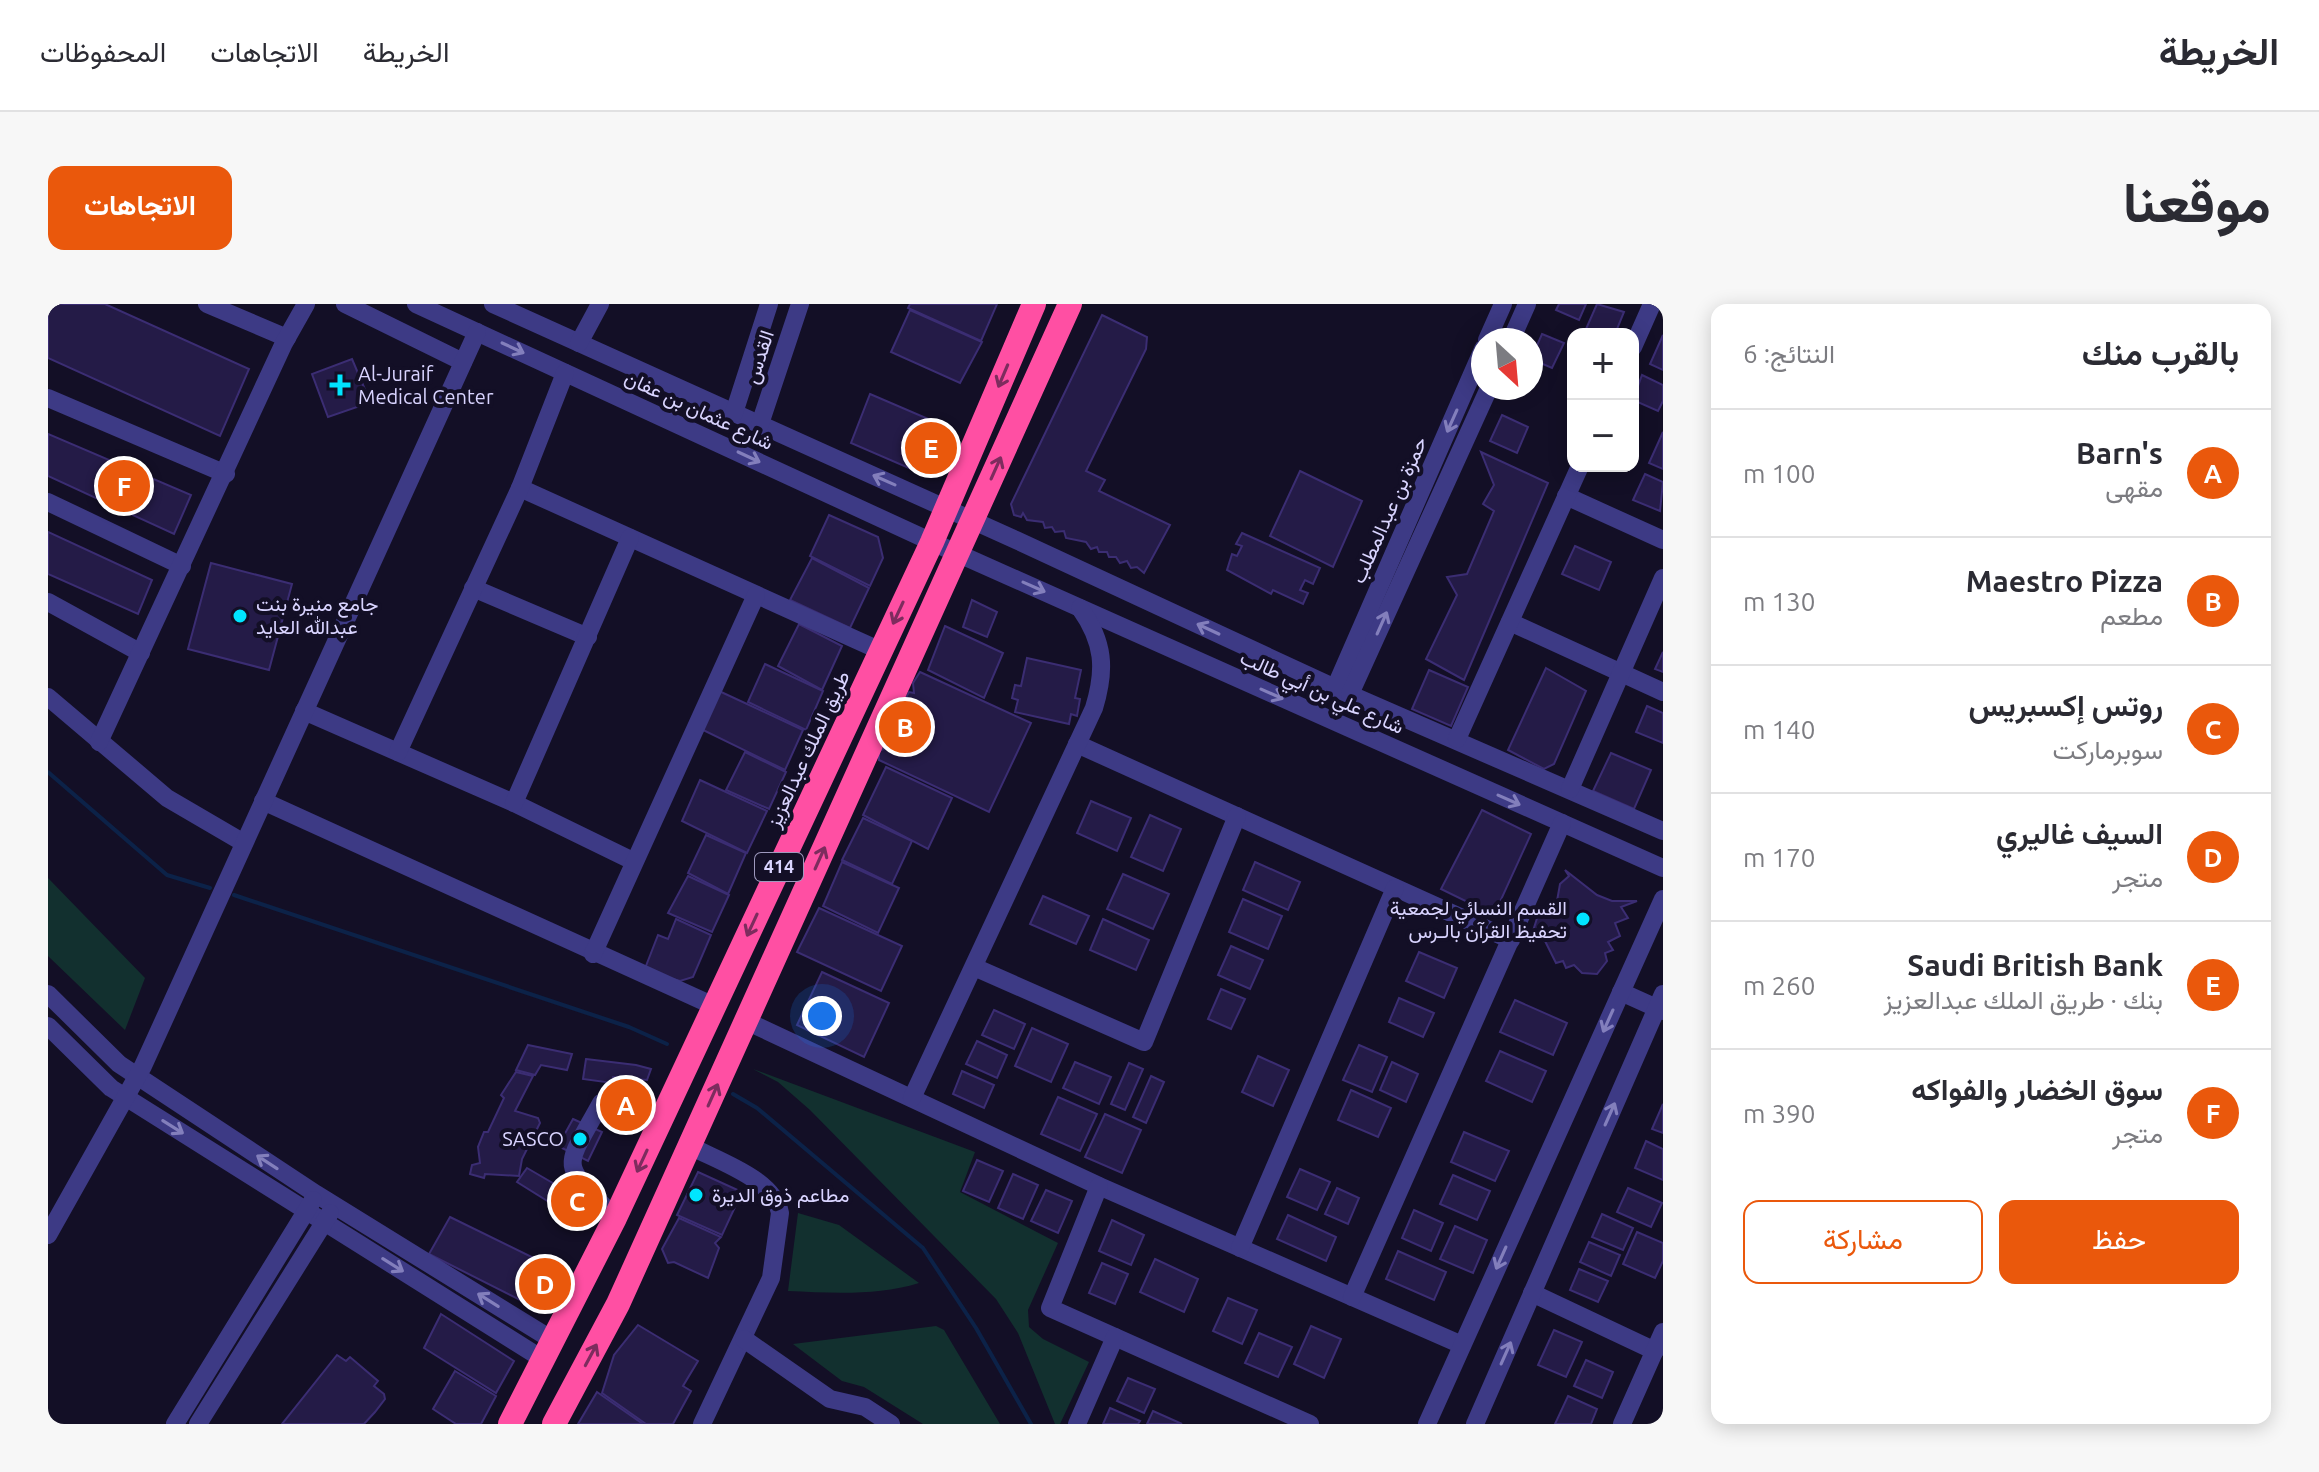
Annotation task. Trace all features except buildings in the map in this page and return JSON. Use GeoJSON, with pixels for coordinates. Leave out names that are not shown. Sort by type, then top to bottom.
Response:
{"type":"FeatureCollection","features":[{"type":"Feature","properties":{"kind":"highway","name":"طريق الملك عبدالعزيز"},"geometry":{"type":"LineString","coordinates":[[510,1424],[615,1218],[932,542],[1034,304]]}},
{"type":"Feature","properties":{"kind":"highway","name":"414"},"geometry":{"type":"LineString","coordinates":[[554,1424],[618,1304],[976,522],[1070,304]]}},
{"type":"Feature","properties":{"kind":"street"},"geometry":{"type":"LineString","coordinates":[[207,304],[287,338]]}},
{"type":"Feature","properties":{"kind":"street"},"geometry":{"type":"LineString","coordinates":[[345,304],[463,362]]}},
{"type":"Feature","properties":{"kind":"street","name":"شارع عثمان بن عفان"},"geometry":{"type":"LineString","coordinates":[[416,304],[960,554]]}},
{"type":"Feature","properties":{"kind":"street","name":"شارع عثمان بن عفان"},"geometry":{"type":"LineString","coordinates":[[493,304],[976,522]]}},
{"type":"Feature","properties":{"kind":"street"},"geometry":{"type":"LineString","coordinates":[[579,343],[600,304]]}},
{"type":"Feature","properties":{"kind":"street","name":"القدس"},"geometry":{"type":"LineString","coordinates":[[734,413],[769,304]]}},
{"type":"Feature","properties":{"kind":"street","name":"القدس"},"geometry":{"type":"LineString","coordinates":[[760,424],[800,304]]}},
{"type":"Feature","properties":{"kind":"street"},"geometry":{"type":"LineString","coordinates":[[1492,328],[1503,304]]}},
{"type":"Feature","properties":{"kind":"street"},"geometry":{"type":"LineString","coordinates":[[1516,328],[1527,304]]}},
{"type":"Feature","properties":{"kind":"street"},"geometry":{"type":"LineString","coordinates":[[1639,333],[1652,304]]}},
{"type":"Feature","properties":{"kind":"street"},"geometry":{"type":"LineString","coordinates":[[99,742],[226,474],[300,306]]}},
{"type":"Feature","properties":{"kind":"street"},"geometry":{"type":"LineString","coordinates":[[48,1235],[138,1077],[477,332]]}},
{"type":"Feature","properties":{"kind":"street"},"geometry":{"type":"LineString","coordinates":[[398,752],[520,488],[565,373]]}},
{"type":"Feature","properties":{"kind":"street","name":"حمزة بن عبدالمطلب"},"geometry":{"type":"LineString","coordinates":[[1342,691],[1471,378]]}},
{"type":"Feature","properties":{"kind":"street"},"geometry":{"type":"LineString","coordinates":[[48,398],[226,474]]}},
{"type":"Feature","properties":{"kind":"street","name":"حمزة بن عبدالمطلب"},"geometry":{"type":"LineString","coordinates":[[1342,691],[1483,400]]}},
{"type":"Feature","properties":{"kind":"street"},"geometry":{"type":"LineString","coordinates":[[1457,739],[1577,472]]}},
{"type":"Feature","properties":{"kind":"street"},"geometry":{"type":"LineString","coordinates":[[520,488],[881,651]]}},
{"type":"Feature","properties":{"kind":"street"},"geometry":{"type":"LineString","coordinates":[[1566,496],[1663,540]]}},
{"type":"Feature","properties":{"kind":"street"},"geometry":{"type":"LineString","coordinates":[[48,502],[182,566]]}},
{"type":"Feature","properties":{"kind":"street","name":"شارع علي بن أبي طالب"},"geometry":{"type":"LineString","coordinates":[[976,522],[1342,691],[1663,831]]}},
{"type":"Feature","properties":{"kind":"street"},"geometry":{"type":"LineString","coordinates":[[514,803],[630,538]]}},
{"type":"Feature","properties":{"kind":"street","name":"شارع علي بن أبي طالب"},"geometry":{"type":"LineString","coordinates":[[960,554],[1663,868]]}},
{"type":"Feature","properties":{"kind":"street"},"geometry":{"type":"LineString","coordinates":[[1570,789],[1663,578]]}},
{"type":"Feature","properties":{"kind":"street"},"geometry":{"type":"LineString","coordinates":[[473,588],[588,637]]}},
{"type":"Feature","properties":{"kind":"street"},"geometry":{"type":"LineString","coordinates":[[593,954],[756,595]]}},
{"type":"Feature","properties":{"kind":"street"},"geometry":{"type":"LineString","coordinates":[[48,602],[141,653]]}},
{"type":"Feature","properties":{"kind":"street"},"geometry":{"type":"LineString","coordinates":[[912,1098],[1094,708],[1103,664],[1094,627],[1080,608]]}},
{"type":"Feature","properties":{"kind":"street"},"geometry":{"type":"LineString","coordinates":[[1510,622],[1663,692]]}},
{"type":"Feature","properties":{"kind":"street"},"geometry":{"type":"LineString","coordinates":[[48,697],[167,798],[244,843]]}},
{"type":"Feature","properties":{"kind":"street"},"geometry":{"type":"LineString","coordinates":[[304,711],[514,803],[633,861]]}},
{"type":"Feature","properties":{"kind":"street"},"geometry":{"type":"LineString","coordinates":[[1077,744],[1511,940]]}},
{"type":"Feature","properties":{"kind":"street"},"geometry":{"type":"LineString","coordinates":[[263,801],[593,954],[714,1006]]}},
{"type":"Feature","properties":{"kind":"street"},"geometry":{"type":"LineString","coordinates":[[974,967],[1144,1042],[1237,816]]}},
{"type":"Feature","properties":{"kind":"street"},"geometry":{"type":"LineString","coordinates":[[1352,1297],[1562,823]]}},
{"type":"Feature","properties":{"kind":"street"},"geometry":{"type":"LineString","coordinates":[[1240,1248],[1395,888]]}},
{"type":"Feature","properties":{"kind":"street"},"geometry":{"type":"LineString","coordinates":[[1427,1424],[1663,899]]}},
{"type":"Feature","properties":{"kind":"street"},"geometry":{"type":"LineString","coordinates":[[1475,1424],[1661,1004],[1621,992]]}},
{"type":"Feature","properties":{"kind":"street"},"geometry":{"type":"LineString","coordinates":[[48,994],[119,1064],[311,1202],[324,1222],[549,1350]]}},
{"type":"Feature","properties":{"kind":"street"},"geometry":{"type":"LineString","coordinates":[[746,1021],[1099,1186],[1462,1345]]}},
{"type":"Feature","properties":{"kind":"street"},"geometry":{"type":"LineString","coordinates":[[48,1026],[111,1088],[311,1202],[335,1205],[549,1350]]}},
{"type":"Feature","properties":{"kind":"street"},"geometry":{"type":"LineString","coordinates":[[615,1218],[572,1171],[570,1160],[601,1103],[663,1115]]}},
{"type":"Feature","properties":{"kind":"street"},"geometry":{"type":"LineString","coordinates":[[690,1146],[766,1188],[778,1203],[780,1213],[771,1278],[702,1424]]}},
{"type":"Feature","properties":{"kind":"street"},"geometry":{"type":"LineString","coordinates":[[1099,1186],[1050,1308],[1310,1424]]}},
{"type":"Feature","properties":{"kind":"street"},"geometry":{"type":"LineString","coordinates":[[175,1424],[311,1202]]}},
{"type":"Feature","properties":{"kind":"street"},"geometry":{"type":"LineString","coordinates":[[198,1424],[335,1205]]}},
{"type":"Feature","properties":{"kind":"street"},"geometry":{"type":"LineString","coordinates":[[1532,1293],[1655,1351]]}},
{"type":"Feature","properties":{"kind":"street"},"geometry":{"type":"LineString","coordinates":[[1622,1424],[1663,1332]]}},
{"type":"Feature","properties":{"kind":"street"},"geometry":{"type":"LineString","coordinates":[[1077,1424],[1115,1337]]}},
{"type":"Feature","properties":{"kind":"street"},"geometry":{"type":"LineString","coordinates":[[744,1339],[830,1399],[865,1407],[891,1424]]}},
{"type":"Feature","properties":{"kind":"street"},"geometry":{"type":"LineString","coordinates":[[856,1424],[865,1407]]}},
{"type":"Feature","properties":{"kind":"green space"},"geometry":{"type":"Polygon","coordinates":[[[48,878],[145,978],[125,1030],[48,956],[48,878]]]}},
{"type":"Feature","properties":{"kind":"green space"},"geometry":{"type":"Polygon","coordinates":[[[753,1069],[975,1152],[960,1192],[1058,1243],[1028,1310],[1029,1327],[1043,1339],[1089,1362],[1060,1424],[1055,1424],[1018,1333],[996,1299],[810,1110],[778,1082],[753,1069]]]}},
{"type":"Feature","properties":{"kind":"green space"},"geometry":{"type":"Polygon","coordinates":[[[798,1213],[839,1225],[919,1283],[871,1292],[788,1291],[798,1213]]]}},
{"type":"Feature","properties":{"kind":"green space"},"geometry":{"type":"Polygon","coordinates":[[[936,1326],[944,1330],[1000,1424],[923,1424],[864,1387],[842,1381],[793,1344],[936,1326]]]}},
{"type":"Feature","properties":{"kind":"waterway"},"geometry":{"type":"LineString","coordinates":[[48,772],[167,875],[210,888]]}},
{"type":"Feature","properties":{"kind":"waterway"},"geometry":{"type":"LineString","coordinates":[[234,895],[629,1027],[667,1044]]}},
{"type":"Feature","properties":{"kind":"waterway"},"geometry":{"type":"LineString","coordinates":[[733,1094],[757,1108],[923,1248],[976,1328],[1031,1424]]}},
{"type":"Feature","properties":{"kind":"place","name":"Al-Juraif Medical Center"},"geometry":{"type":"Point","coordinates":[340,385]}},
{"type":"Feature","properties":{"kind":"place","name":"Saudi British Bank"},"geometry":{"type":"Point","coordinates":[931,448]}},
{"type":"Feature","properties":{"kind":"place","name":"سوق الخضار والفواكه"},"geometry":{"type":"Point","coordinates":[124,486]}},
{"type":"Feature","properties":{"kind":"place","name":"جامع منيرة بنت عبدالله العايد"},"geometry":{"type":"Point","coordinates":[240,616]}},
{"type":"Feature","properties":{"kind":"place","name":"Maestro Pizza"},"geometry":{"type":"Point","coordinates":[905,727]}},
{"type":"Feature","properties":{"kind":"place","name":"القسم النسائي لجمعية تحفيظ القرآن بالـرس"},"geometry":{"type":"Point","coordinates":[1583,919]}},
{"type":"Feature","properties":{"kind":"place","name":"Barn's"},"geometry":{"type":"Point","coordinates":[626,1105]}},
{"type":"Feature","properties":{"kind":"place","name":"SASCO"},"geometry":{"type":"Point","coordinates":[580,1139]}},
{"type":"Feature","properties":{"kind":"place","name":"مطاعم ذوق الديرة"},"geometry":{"type":"Point","coordinates":[696,1195]}},
{"type":"Feature","properties":{"kind":"place","name":"روتس إكسبريس"},"geometry":{"type":"Point","coordinates":[577,1201]}},
{"type":"Feature","properties":{"kind":"place","name":"السيف غاليري"},"geometry":{"type":"Point","coordinates":[545,1284]}}]}
